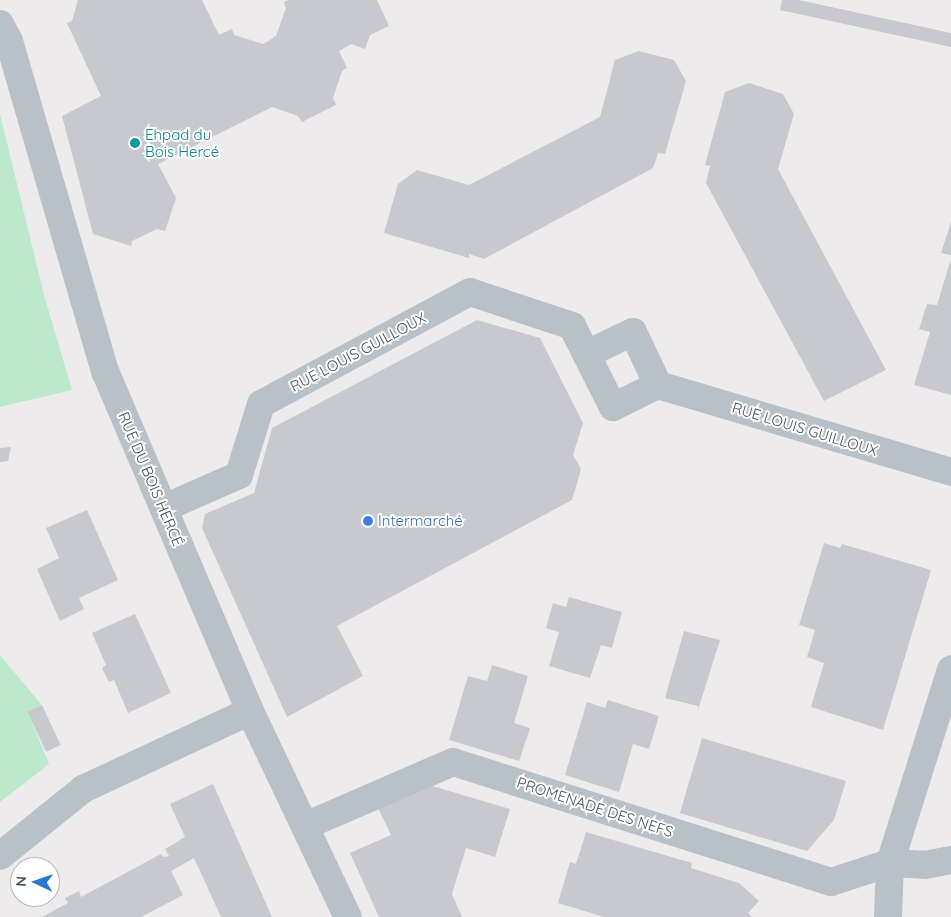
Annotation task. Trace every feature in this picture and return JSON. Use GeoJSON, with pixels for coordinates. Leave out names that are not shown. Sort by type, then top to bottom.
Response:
{"type":"FeatureCollection","features":[{"type":"Feature","properties":{"kind":"street","name":"RUE DU BOIS HERCÉ"},"geometry":{"type":"LineString","coordinates":[[0,24],[9,41],[105,371],[250,711],[348,917]]}},
{"type":"Feature","properties":{"kind":"street","name":"RUE LOUIS GUILLOUX"},"geometry":{"type":"LineString","coordinates":[[164,508],[239,475],[261,404],[470,292],[572,326],[612,407],[658,385],[951,472]]}},
{"type":"Feature","properties":{"kind":"street"},"geometry":{"type":"LineString","coordinates":[[587,354],[633,332],[658,385]]}},
{"type":"Feature","properties":{"kind":"street"},"geometry":{"type":"LineString","coordinates":[[888,917],[890,863],[951,669]]}},
{"type":"Feature","properties":{"kind":"street"},"geometry":{"type":"LineString","coordinates":[[0,856],[83,788],[250,711]]}},
{"type":"Feature","properties":{"kind":"street","name":"PROMENADE DES NEFS"},"geometry":{"type":"LineString","coordinates":[[305,826],[453,762],[831,882],[890,863]]}},
{"type":"Feature","properties":{"kind":"street"},"geometry":{"type":"LineString","coordinates":[[890,863],[924,865],[951,860]]}},
{"type":"Feature","properties":{"kind":"green space"},"geometry":{"type":"Polygon","coordinates":[[[0,114],[44,295],[72,390],[0,407],[0,114]]]}},
{"type":"Feature","properties":{"kind":"green space"},"geometry":{"type":"Polygon","coordinates":[[[0,655],[42,705],[28,712],[49,764],[0,802],[0,655]]]}},
{"type":"Feature","properties":{"kind":"building","name":"Ehpad du Bois Hercé"},"geometry":{"type":"Polygon","coordinates":[[[78,0],[202,0],[219,35],[232,29],[234,35],[263,44],[276,36],[286,8],[284,2],[288,0],[377,0],[389,26],[370,35],[365,49],[351,44],[339,51],[347,68],[342,71],[333,98],[336,105],[302,122],[298,116],[272,107],[158,164],[176,198],[165,231],[157,229],[132,241],[131,246],[93,234],[62,116],[101,96],[67,23],[72,21],[78,0]]]}},
{"type":"Feature","properties":{"kind":"building"},"geometry":{"type":"Polygon","coordinates":[[[782,0],[799,0],[951,33],[951,47],[780,10],[782,0]]]}},
{"type":"Feature","properties":{"kind":"building"},"geometry":{"type":"Polygon","coordinates":[[[639,51],[674,60],[686,81],[665,154],[658,153],[653,168],[484,259],[469,254],[469,258],[384,233],[398,184],[417,170],[469,185],[600,117],[615,60],[639,51]]]}},
{"type":"Feature","properties":{"kind":"building"},"geometry":{"type":"Polygon","coordinates":[[[749,83],[783,94],[794,114],[778,169],[886,370],[824,401],[706,183],[710,166],[705,165],[725,92],[749,83]]]}},
{"type":"Feature","properties":{"kind":"building"},"geometry":{"type":"Polygon","coordinates":[[[951,222],[951,255],[941,253],[951,222]]]}},
{"type":"Feature","properties":{"kind":"building"},"geometry":{"type":"Polygon","coordinates":[[[951,259],[951,395],[914,385],[930,332],[919,329],[927,304],[937,305],[951,259]]]}},
{"type":"Feature","properties":{"kind":"building","name":"Intermarché"},"geometry":{"type":"Polygon","coordinates":[[[477,320],[540,338],[583,423],[573,455],[581,469],[572,500],[337,626],[363,676],[287,717],[202,528],[205,514],[254,493],[272,428],[477,320]]]}},
{"type":"Feature","properties":{"kind":"building"},"geometry":{"type":"Polygon","coordinates":[[[11,447],[8,461],[0,462],[0,448],[11,447]]]}},
{"type":"Feature","properties":{"kind":"building"},"geometry":{"type":"Polygon","coordinates":[[[87,510],[118,580],[79,598],[84,609],[60,621],[37,569],[59,558],[46,528],[87,510]]]}},
{"type":"Feature","properties":{"kind":"building"},"geometry":{"type":"Polygon","coordinates":[[[824,543],[840,548],[842,544],[931,570],[883,730],[811,707],[824,663],[807,657],[815,630],[799,625],[824,543]]]}},
{"type":"Feature","properties":{"kind":"building"},"geometry":{"type":"Polygon","coordinates":[[[569,597],[622,612],[612,648],[601,645],[590,678],[549,666],[559,632],[546,628],[553,603],[566,607],[569,597]]]}},
{"type":"Feature","properties":{"kind":"building"},"geometry":{"type":"Polygon","coordinates":[[[135,614],[171,693],[128,713],[114,680],[109,682],[102,668],[106,665],[92,633],[135,614]]]}},
{"type":"Feature","properties":{"kind":"building"},"geometry":{"type":"Polygon","coordinates":[[[684,631],[720,640],[698,710],[698,706],[665,698],[684,631]]]}},
{"type":"Feature","properties":{"kind":"building"},"geometry":{"type":"Polygon","coordinates":[[[492,665],[528,676],[514,723],[530,728],[519,761],[449,740],[468,676],[487,681],[492,665]]]}},
{"type":"Feature","properties":{"kind":"building"},"geometry":{"type":"Polygon","coordinates":[[[608,700],[659,716],[649,749],[633,744],[619,792],[565,775],[587,702],[605,708],[608,700]]]}},
{"type":"Feature","properties":{"kind":"building"},"geometry":{"type":"Polygon","coordinates":[[[42,705],[61,745],[46,752],[27,712],[42,705]]]}},
{"type":"Feature","properties":{"kind":"building"},"geometry":{"type":"Polygon","coordinates":[[[702,738],[846,781],[834,820],[807,851],[680,813],[702,738]]]}},
{"type":"Feature","properties":{"kind":"building"},"geometry":{"type":"Polygon","coordinates":[[[213,784],[272,917],[221,917],[194,858],[171,871],[183,895],[141,917],[42,917],[68,903],[65,898],[79,891],[81,897],[161,854],[164,857],[169,856],[165,849],[185,837],[170,804],[213,784]]]}},
{"type":"Feature","properties":{"kind":"building"},"geometry":{"type":"Polygon","coordinates":[[[429,785],[510,809],[495,857],[466,848],[452,894],[462,917],[379,917],[350,853],[391,835],[378,808],[429,785]]]}},
{"type":"Feature","properties":{"kind":"building"},"geometry":{"type":"Polygon","coordinates":[[[586,832],[692,863],[691,868],[739,883],[759,901],[748,913],[752,917],[604,917],[558,903],[570,862],[576,864],[586,832]]]}},
{"type":"Feature","properties":{"kind":"place","name":"Ehpad du Bois Hercé"},"geometry":{"type":"Point","coordinates":[135,143]}},
{"type":"Feature","properties":{"kind":"place","name":"Intermarché"},"geometry":{"type":"Point","coordinates":[368,521]}}]}
